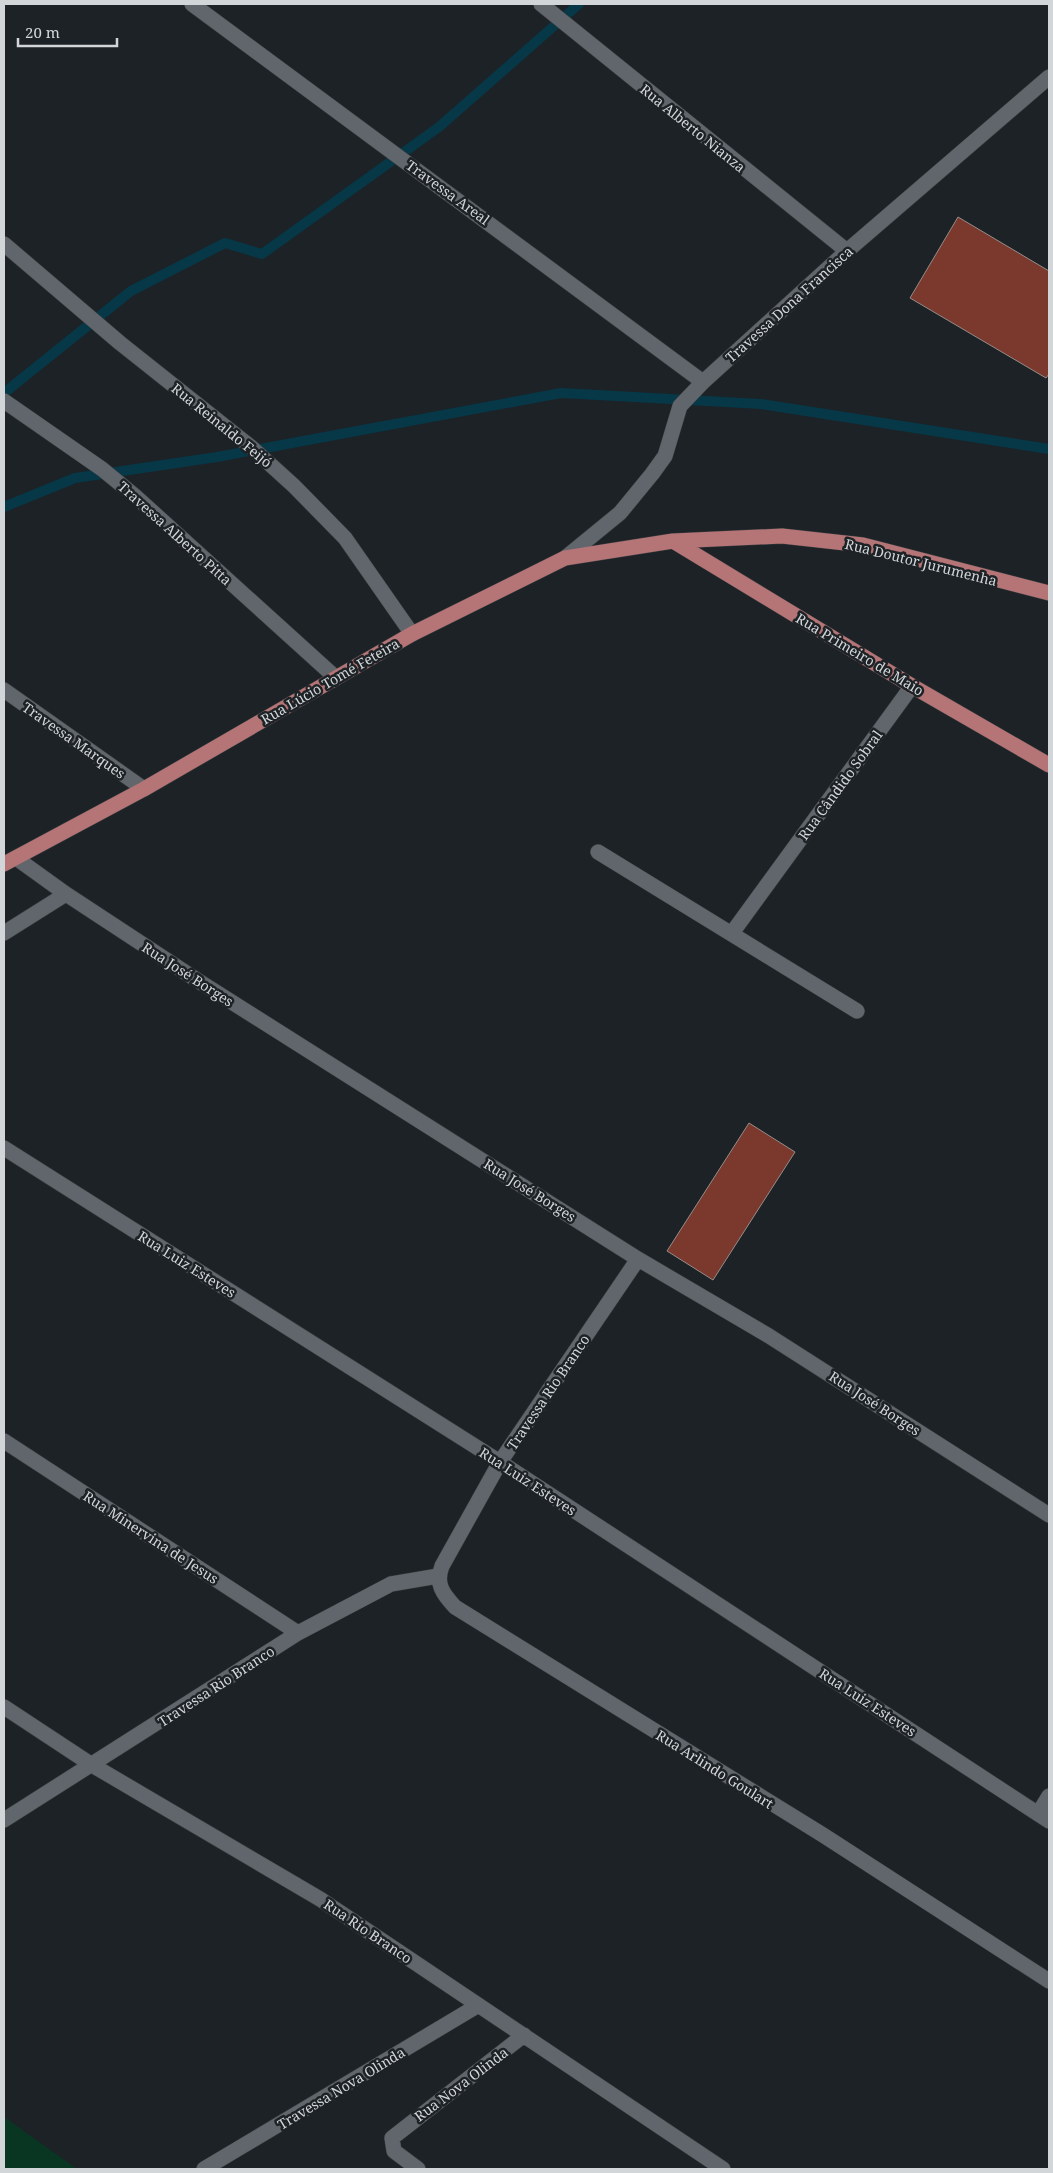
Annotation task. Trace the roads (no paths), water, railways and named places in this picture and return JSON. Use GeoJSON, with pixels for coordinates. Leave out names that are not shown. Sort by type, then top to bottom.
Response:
{"type":"FeatureCollection","features":[{"type":"Feature","properties":{"kind":"main road","name":"Rua Doutor Jurumenha"},"geometry":{"type":"LineString","coordinates":[[672,541],[782,536],[863,545],[1049,593]]}},
{"type":"Feature","properties":{"kind":"main road","name":"Rua Lúcio Tomé Feteira"},"geometry":{"type":"LineString","coordinates":[[10,861],[144,789],[412,634],[566,558],[672,541]]}},
{"type":"Feature","properties":{"kind":"main road","name":"Rua Primeiro de Maio"},"geometry":{"type":"LineString","coordinates":[[672,541],[912,686],[1049,765]]}},
{"type":"Feature","properties":{"kind":"street","name":"Travessa Areal"},"geometry":{"type":"LineString","coordinates":[[192,4],[380,143],[432,179],[701,384]]}},
{"type":"Feature","properties":{"kind":"street","name":"Rua Alberto Nianza"},"geometry":{"type":"LineString","coordinates":[[542,5],[846,251]]}},
{"type":"Feature","properties":{"kind":"street","name":"Travessa Dona Francisca"},"geometry":{"type":"LineString","coordinates":[[566,558],[620,513],[652,474],[665,456],[680,406],[701,384],[846,251],[1049,77]]}},
{"type":"Feature","properties":{"kind":"street","name":"Rua Reinaldo Feijó"},"geometry":{"type":"LineString","coordinates":[[4,244],[120,344],[251,447],[294,486],[345,538],[412,634]]}},
{"type":"Feature","properties":{"kind":"street","name":"Travessa Alberto Pitta"},"geometry":{"type":"LineString","coordinates":[[6,403],[102,469],[135,496],[335,677]]}},
{"type":"Feature","properties":{"kind":"street","name":"Rua Cândido Sobral"},"geometry":{"type":"LineString","coordinates":[[732,933],[912,686]]}},
{"type":"Feature","properties":{"kind":"street","name":"Travessa Marques"},"geometry":{"type":"LineString","coordinates":[[4,690],[144,789]]}},
{"type":"Feature","properties":{"kind":"street"},"geometry":{"type":"LineString","coordinates":[[598,852],[856,1011]]}},
{"type":"Feature","properties":{"kind":"street","name":"Rua José Borges"},"geometry":{"type":"LineString","coordinates":[[10,861],[66,894],[200,982],[638,1258],[769,1336],[1049,1515]]}},
{"type":"Feature","properties":{"kind":"street"},"geometry":{"type":"LineString","coordinates":[[4,933],[66,894]]}},
{"type":"Feature","properties":{"kind":"street","name":"Rua Luiz Esteves"},"geometry":{"type":"LineString","coordinates":[[4,1148],[500,1462],[1044,1817]]}},
{"type":"Feature","properties":{"kind":"street","name":"Travessa Rio Branco"},"geometry":{"type":"LineString","coordinates":[[4,1820],[298,1633],[391,1584],[438,1576],[500,1462],[638,1258]]}},
{"type":"Feature","properties":{"kind":"street","name":"Rua Minervina de Jesus"},"geometry":{"type":"LineString","coordinates":[[4,1441],[298,1633]]}},
{"type":"Feature","properties":{"kind":"street","name":"Rua Arlindo Goulart"},"geometry":{"type":"LineString","coordinates":[[438,1576],[441,1592],[455,1607],[823,1835],[1049,1981]]}},
{"type":"Feature","properties":{"kind":"street","name":"Rua Rio Branco"},"geometry":{"type":"LineString","coordinates":[[4,1708],[92,1765],[320,1899],[723,2169]]}},
{"type":"Feature","properties":{"kind":"street"},"geometry":{"type":"LineString","coordinates":[[1044,1817],[1049,1796]]}},
{"type":"Feature","properties":{"kind":"street","name":"Travessa Nova Olinda"},"geometry":{"type":"LineString","coordinates":[[204,2169],[478,2006]]}},
{"type":"Feature","properties":{"kind":"street","name":"Rua Nova Olinda"},"geometry":{"type":"LineString","coordinates":[[418,2169],[394,2151],[392,2138],[397,2132],[524,2035]]}},
{"type":"Feature","properties":{"kind":"waterway"},"geometry":{"type":"LineString","coordinates":[[4,393],[131,291],[225,243],[262,254],[439,127],[579,4]]}},
{"type":"Feature","properties":{"kind":"waterway"},"geometry":{"type":"LineString","coordinates":[[4,507],[75,478],[217,457],[561,393],[761,404],[1049,449]]}}]}
